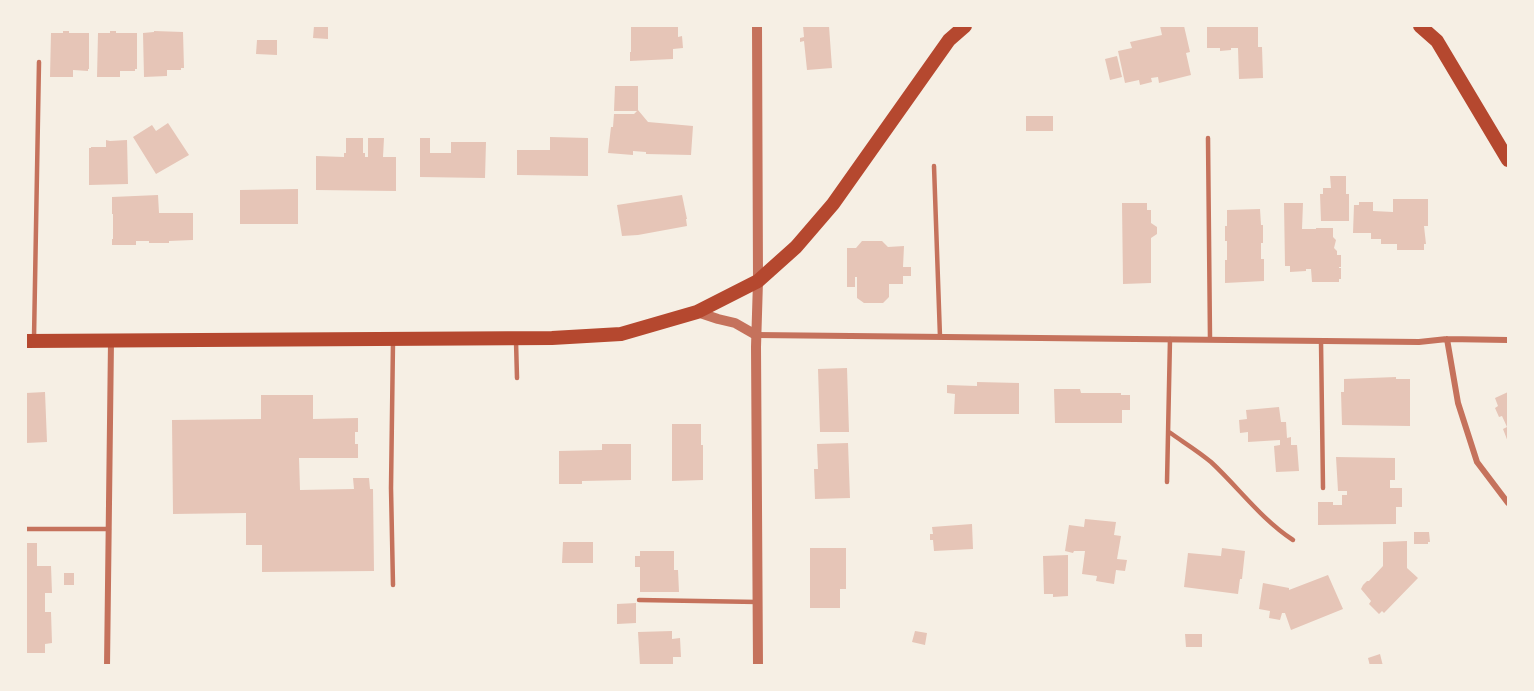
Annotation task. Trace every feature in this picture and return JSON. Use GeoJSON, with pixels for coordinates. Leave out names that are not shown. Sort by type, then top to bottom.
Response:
{"type":"FeatureCollection","features":[{"type":"Feature","properties":{"kind":"main road"},"geometry":{"type":"LineString","coordinates":[[30,341],[552,338],[621,334],[697,312],[758,281],[796,247],[833,204],[949,40],[965,26]]}},
{"type":"Feature","properties":{"kind":"main road"},"geometry":{"type":"LineString","coordinates":[[1419,26],[1437,41],[1509,160]]}},
{"type":"Feature","properties":{"kind":"street"},"geometry":{"type":"LineString","coordinates":[[757,26],[758,666]]}},
{"type":"Feature","properties":{"kind":"street"},"geometry":{"type":"LineString","coordinates":[[697,312],[718,320],[735,323],[756,335],[1419,342],[1448,339],[1509,340]]}},
{"type":"Feature","properties":{"kind":"street"},"geometry":{"type":"LineString","coordinates":[[1448,339],[1458,403],[1478,462],[1509,503]]}},
{"type":"Feature","properties":{"kind":"street"},"geometry":{"type":"LineString","coordinates":[[107,666],[111,340]]}},
{"type":"Feature","properties":{"kind":"lane"},"geometry":{"type":"LineString","coordinates":[[30,341],[39,62]]}},
{"type":"Feature","properties":{"kind":"lane"},"geometry":{"type":"LineString","coordinates":[[1208,138],[1210,339]]}},
{"type":"Feature","properties":{"kind":"lane"},"geometry":{"type":"LineString","coordinates":[[934,166],[940,337]]}},
{"type":"Feature","properties":{"kind":"lane"},"geometry":{"type":"LineString","coordinates":[[516,338],[517,378]]}},
{"type":"Feature","properties":{"kind":"lane"},"geometry":{"type":"LineString","coordinates":[[393,339],[391,488],[393,585]]}},
{"type":"Feature","properties":{"kind":"lane"},"geometry":{"type":"LineString","coordinates":[[1167,482],[1170,339]]}},
{"type":"Feature","properties":{"kind":"lane"},"geometry":{"type":"LineString","coordinates":[[1321,340],[1323,488]]}},
{"type":"Feature","properties":{"kind":"lane"},"geometry":{"type":"LineString","coordinates":[[1169,432],[1210,461],[1264,518],[1293,540]]}},
{"type":"Feature","properties":{"kind":"lane"},"geometry":{"type":"LineString","coordinates":[[26,529],[109,529]]}},
{"type":"Feature","properties":{"kind":"lane"},"geometry":{"type":"LineString","coordinates":[[639,600],[758,602]]}},
{"type":"Feature","properties":{"kind":"building"},"geometry":{"type":"Polygon","coordinates":[[[314,26],[328,26],[328,39],[313,38],[314,26]]]}},
{"type":"Feature","properties":{"kind":"building"},"geometry":{"type":"Polygon","coordinates":[[[631,26],[678,26],[678,37],[682,36],[683,48],[673,49],[673,59],[630,61],[631,26]]]}},
{"type":"Feature","properties":{"kind":"building"},"geometry":{"type":"Polygon","coordinates":[[[803,26],[829,26],[832,68],[807,70],[804,41],[800,42],[800,38],[804,37],[803,26]]]}},
{"type":"Feature","properties":{"kind":"building"},"geometry":{"type":"Polygon","coordinates":[[[1160,26],[1184,26],[1190,52],[1186,53],[1191,75],[1159,83],[1158,77],[1151,78],[1152,82],[1140,85],[1139,80],[1125,83],[1118,51],[1132,48],[1130,42],[1162,35],[1160,26]]]}},
{"type":"Feature","properties":{"kind":"building"},"geometry":{"type":"Polygon","coordinates":[[[1207,26],[1258,26],[1258,47],[1262,47],[1263,78],[1239,79],[1238,48],[1220,51],[1220,48],[1207,48],[1207,26]]]}},
{"type":"Feature","properties":{"kind":"building"},"geometry":{"type":"Polygon","coordinates":[[[63,31],[89,33],[89,69],[88,71],[73,70],[73,77],[50,77],[51,33],[63,33],[63,31]]]}},
{"type":"Feature","properties":{"kind":"building"},"geometry":{"type":"Polygon","coordinates":[[[110,31],[137,33],[137,69],[120,71],[120,77],[97,77],[98,33],[110,33],[110,31]]]}},
{"type":"Feature","properties":{"kind":"building"},"geometry":{"type":"Polygon","coordinates":[[[183,32],[184,68],[167,70],[167,76],[144,77],[143,33],[183,32]]]}},
{"type":"Feature","properties":{"kind":"building"},"geometry":{"type":"Polygon","coordinates":[[[257,40],[277,40],[277,55],[256,54],[257,40]]]}},
{"type":"Feature","properties":{"kind":"building"},"geometry":{"type":"Polygon","coordinates":[[[1117,56],[1122,77],[1110,80],[1105,59],[1117,56]]]}},
{"type":"Feature","properties":{"kind":"building"},"geometry":{"type":"Polygon","coordinates":[[[615,86],[638,86],[638,110],[648,122],[693,126],[691,155],[646,154],[646,152],[633,151],[633,155],[608,153],[614,114],[634,114],[637,111],[614,111],[615,86]]]}},
{"type":"Feature","properties":{"kind":"building"},"geometry":{"type":"Polygon","coordinates":[[[1026,116],[1053,116],[1053,131],[1026,131],[1026,116]]]}},
{"type":"Feature","properties":{"kind":"building"},"geometry":{"type":"Polygon","coordinates":[[[168,123],[189,155],[156,174],[133,137],[152,125],[156,131],[168,123]]]}},
{"type":"Feature","properties":{"kind":"building"},"geometry":{"type":"Polygon","coordinates":[[[550,137],[588,138],[588,176],[517,175],[517,150],[550,150],[550,137]]]}},
{"type":"Feature","properties":{"kind":"building"},"geometry":{"type":"Polygon","coordinates":[[[346,138],[363,138],[363,153],[365,157],[368,157],[368,138],[384,138],[383,157],[396,157],[396,191],[316,190],[316,156],[344,157],[346,138]]]}},
{"type":"Feature","properties":{"kind":"building"},"geometry":{"type":"Polygon","coordinates":[[[420,138],[430,138],[430,153],[451,153],[451,142],[486,142],[485,178],[420,177],[420,138]]]}},
{"type":"Feature","properties":{"kind":"building"},"geometry":{"type":"Polygon","coordinates":[[[106,140],[127,140],[128,184],[89,185],[89,148],[106,147],[106,140]]]}},
{"type":"Feature","properties":{"kind":"building"},"geometry":{"type":"Polygon","coordinates":[[[1330,176],[1346,176],[1349,221],[1321,221],[1320,194],[1323,194],[1323,188],[1331,188],[1330,176]]]}},
{"type":"Feature","properties":{"kind":"building"},"geometry":{"type":"Polygon","coordinates":[[[298,189],[298,224],[240,224],[240,190],[298,189]]]}},
{"type":"Feature","properties":{"kind":"building"},"geometry":{"type":"Polygon","coordinates":[[[158,195],[159,213],[193,213],[193,240],[169,241],[169,243],[136,241],[136,245],[112,245],[112,197],[158,195]]]}},
{"type":"Feature","properties":{"kind":"building"},"geometry":{"type":"Polygon","coordinates":[[[682,195],[687,226],[622,236],[617,205],[682,195]]]}},
{"type":"Feature","properties":{"kind":"building"},"geometry":{"type":"Polygon","coordinates":[[[1393,199],[1428,199],[1428,226],[1424,226],[1426,244],[1424,244],[1424,250],[1397,250],[1397,244],[1381,244],[1381,239],[1371,239],[1371,233],[1353,233],[1354,205],[1359,205],[1359,202],[1373,202],[1373,211],[1393,212],[1393,199]]]}},
{"type":"Feature","properties":{"kind":"building"},"geometry":{"type":"Polygon","coordinates":[[[1122,203],[1147,203],[1147,210],[1151,210],[1151,223],[1157,227],[1157,234],[1151,238],[1151,283],[1123,284],[1122,203]]]}},
{"type":"Feature","properties":{"kind":"building"},"geometry":{"type":"Polygon","coordinates":[[[1284,203],[1303,203],[1302,229],[1333,228],[1333,237],[1336,240],[1334,248],[1337,255],[1341,255],[1339,282],[1312,282],[1311,269],[1290,272],[1290,266],[1285,266],[1284,203]]]}},
{"type":"Feature","properties":{"kind":"building"},"geometry":{"type":"Polygon","coordinates":[[[1260,209],[1261,225],[1263,225],[1261,259],[1264,259],[1264,281],[1225,283],[1227,210],[1260,209]]]}},
{"type":"Feature","properties":{"kind":"building"},"geometry":{"type":"Polygon","coordinates":[[[862,241],[882,241],[888,247],[904,246],[903,267],[911,267],[911,276],[903,276],[903,284],[889,284],[889,297],[883,303],[864,303],[857,298],[857,277],[855,277],[855,287],[847,287],[847,248],[856,248],[862,241]]]}},
{"type":"Feature","properties":{"kind":"building"},"geometry":{"type":"Polygon","coordinates":[[[847,368],[849,432],[820,432],[818,369],[847,368]]]}},
{"type":"Feature","properties":{"kind":"building"},"geometry":{"type":"Polygon","coordinates":[[[1396,377],[1396,379],[1410,379],[1410,426],[1342,425],[1341,392],[1344,392],[1344,379],[1396,377]]]}},
{"type":"Feature","properties":{"kind":"building"},"geometry":{"type":"Polygon","coordinates":[[[977,382],[1019,383],[1019,414],[954,414],[955,394],[947,393],[947,385],[977,386],[977,382]]]}},
{"type":"Feature","properties":{"kind":"building"},"geometry":{"type":"Polygon","coordinates":[[[1054,389],[1080,389],[1081,393],[1130,395],[1130,410],[1122,410],[1122,423],[1055,423],[1054,389]]]}},
{"type":"Feature","properties":{"kind":"building"},"geometry":{"type":"Polygon","coordinates":[[[45,392],[47,442],[26,443],[26,393],[45,392]]]}},
{"type":"Feature","properties":{"kind":"building"},"geometry":{"type":"Polygon","coordinates":[[[1508,392],[1508,442],[1503,429],[1507,427],[1495,408],[1498,406],[1495,398],[1508,392]]]}},
{"type":"Feature","properties":{"kind":"building"},"geometry":{"type":"Polygon","coordinates":[[[261,395],[313,395],[313,419],[358,418],[355,444],[358,444],[358,458],[299,458],[300,490],[354,489],[353,478],[369,478],[370,489],[373,489],[374,571],[262,572],[262,545],[246,545],[246,513],[173,514],[172,420],[261,419],[261,395]]]}},
{"type":"Feature","properties":{"kind":"building"},"geometry":{"type":"Polygon","coordinates":[[[1279,407],[1281,422],[1286,422],[1287,438],[1291,437],[1291,445],[1297,445],[1299,471],[1276,472],[1274,446],[1280,445],[1280,440],[1248,442],[1248,432],[1240,433],[1239,420],[1247,419],[1246,410],[1279,407]]]}},
{"type":"Feature","properties":{"kind":"building"},"geometry":{"type":"Polygon","coordinates":[[[672,424],[701,424],[703,480],[672,481],[672,424]]]}},
{"type":"Feature","properties":{"kind":"building"},"geometry":{"type":"Polygon","coordinates":[[[848,443],[850,498],[815,499],[814,469],[818,469],[817,444],[848,443]]]}},
{"type":"Feature","properties":{"kind":"building"},"geometry":{"type":"Polygon","coordinates":[[[602,444],[631,444],[631,480],[559,484],[559,451],[602,450],[602,444]]]}},
{"type":"Feature","properties":{"kind":"building"},"geometry":{"type":"Polygon","coordinates":[[[1336,457],[1395,458],[1395,480],[1390,480],[1390,488],[1402,488],[1402,507],[1396,507],[1396,524],[1318,525],[1318,502],[1333,502],[1333,505],[1342,505],[1342,495],[1347,495],[1347,491],[1338,491],[1336,457]]]}},
{"type":"Feature","properties":{"kind":"building"},"geometry":{"type":"Polygon","coordinates":[[[1085,519],[1116,522],[1114,535],[1121,536],[1117,559],[1127,560],[1125,571],[1116,570],[1114,584],[1096,581],[1097,576],[1082,574],[1085,551],[1074,551],[1073,553],[1065,551],[1069,525],[1084,527],[1085,519]]]}},
{"type":"Feature","properties":{"kind":"building"},"geometry":{"type":"Polygon","coordinates":[[[972,524],[973,549],[934,551],[933,540],[930,540],[930,534],[933,534],[932,527],[972,524]]]}},
{"type":"Feature","properties":{"kind":"building"},"geometry":{"type":"Polygon","coordinates":[[[1414,532],[1429,532],[1430,542],[1414,544],[1414,532]]]}},
{"type":"Feature","properties":{"kind":"building"},"geometry":{"type":"Polygon","coordinates":[[[1407,541],[1407,568],[1418,578],[1384,613],[1382,611],[1379,614],[1369,604],[1371,601],[1361,589],[1383,566],[1383,542],[1407,541]]]}},
{"type":"Feature","properties":{"kind":"building"},"geometry":{"type":"Polygon","coordinates":[[[563,542],[593,542],[593,563],[562,563],[563,542]]]}},
{"type":"Feature","properties":{"kind":"building"},"geometry":{"type":"Polygon","coordinates":[[[26,543],[37,543],[37,566],[51,566],[52,593],[45,593],[45,612],[51,612],[52,643],[45,644],[45,653],[26,653],[26,543]]]}},
{"type":"Feature","properties":{"kind":"building"},"geometry":{"type":"Polygon","coordinates":[[[810,548],[846,548],[846,589],[840,589],[840,608],[810,608],[810,548]]]}},
{"type":"Feature","properties":{"kind":"building"},"geometry":{"type":"Polygon","coordinates":[[[1222,548],[1245,551],[1238,594],[1184,587],[1188,553],[1221,556],[1222,548]]]}},
{"type":"Feature","properties":{"kind":"building"},"geometry":{"type":"Polygon","coordinates":[[[640,551],[674,551],[674,570],[678,570],[679,592],[640,592],[640,567],[635,567],[635,556],[640,556],[640,551]]]}},
{"type":"Feature","properties":{"kind":"building"},"geometry":{"type":"Polygon","coordinates":[[[1068,555],[1068,596],[1053,597],[1053,594],[1044,594],[1043,556],[1068,555]]]}},
{"type":"Feature","properties":{"kind":"building"},"geometry":{"type":"Polygon","coordinates":[[[64,573],[74,573],[74,585],[64,585],[64,573]]]}},
{"type":"Feature","properties":{"kind":"building"},"geometry":{"type":"Polygon","coordinates":[[[1328,575],[1343,609],[1291,630],[1285,613],[1282,613],[1280,620],[1269,618],[1270,611],[1259,609],[1263,583],[1289,588],[1289,590],[1328,575]]]}},
{"type":"Feature","properties":{"kind":"building"},"geometry":{"type":"Polygon","coordinates":[[[636,603],[636,623],[617,624],[617,604],[636,603]]]}},
{"type":"Feature","properties":{"kind":"building"},"geometry":{"type":"Polygon","coordinates":[[[672,631],[672,639],[680,638],[681,657],[673,657],[673,666],[640,666],[638,632],[672,631]]]}},
{"type":"Feature","properties":{"kind":"building"},"geometry":{"type":"Polygon","coordinates":[[[915,631],[927,633],[925,645],[912,642],[915,631]]]}},
{"type":"Feature","properties":{"kind":"building"},"geometry":{"type":"Polygon","coordinates":[[[1185,634],[1202,634],[1202,647],[1186,647],[1185,634]]]}},
{"type":"Feature","properties":{"kind":"building"},"geometry":{"type":"Polygon","coordinates":[[[1380,654],[1383,666],[1370,666],[1368,658],[1380,654]]]}}]}
